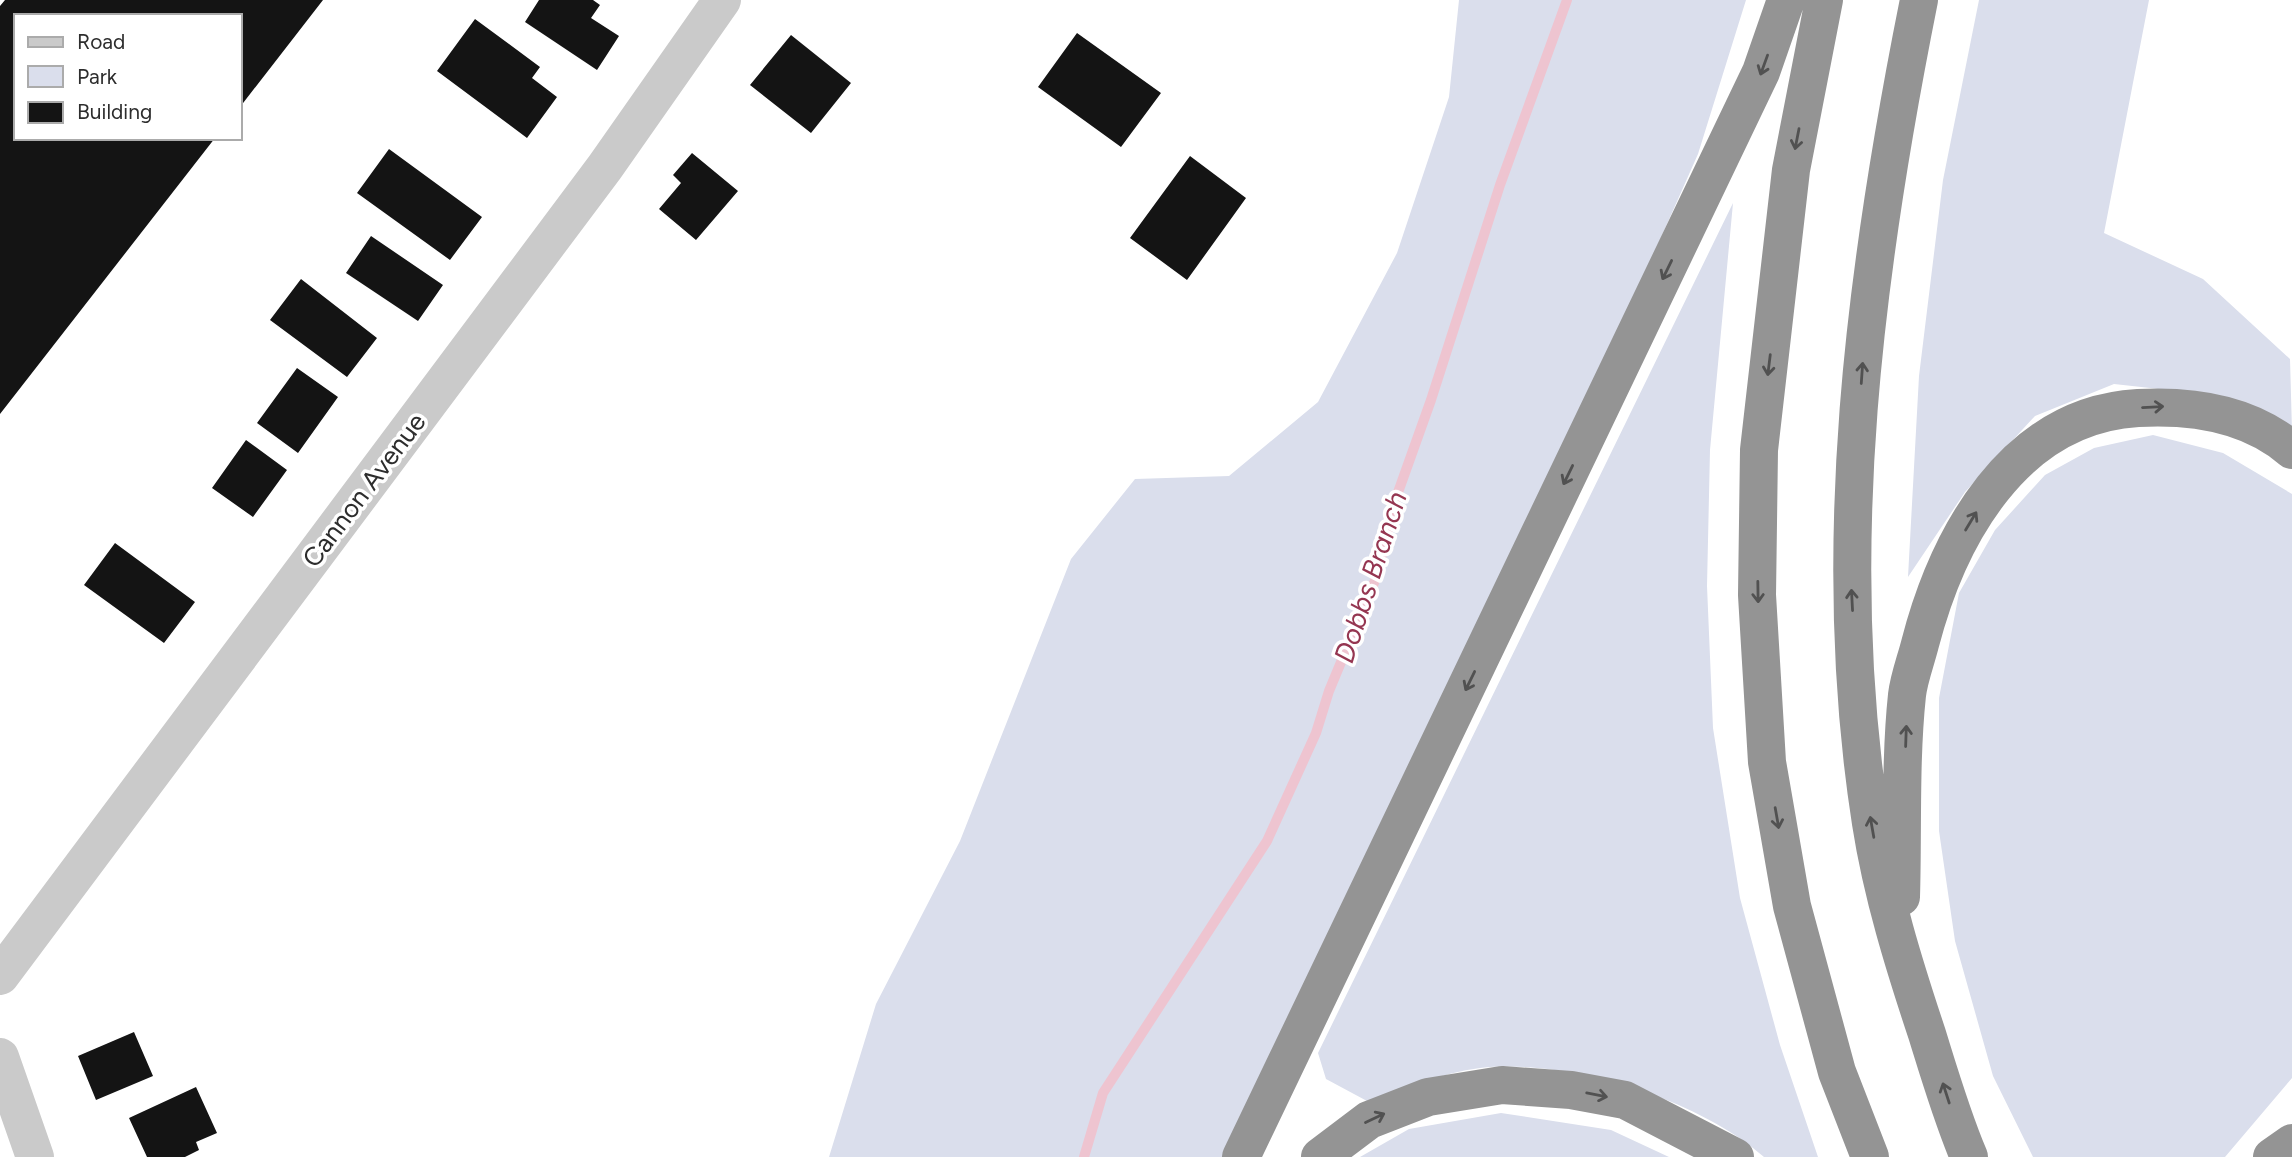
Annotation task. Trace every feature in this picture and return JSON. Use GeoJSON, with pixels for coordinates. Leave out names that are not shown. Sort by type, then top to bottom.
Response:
{"type":"FeatureCollection","features":[{"type":"Feature","properties":{"kind":"highway"},"geometry":{"type":"LineString","coordinates":[[1241,1157],[1761,72],[1786,0]]}},
{"type":"Feature","properties":{"kind":"highway"},"geometry":{"type":"LineString","coordinates":[[1824,0],[1791,170],[1760,437],[1757,595],[1767,762],[1792,906],[1837,1073],[1870,1157]]}},
{"type":"Feature","properties":{"kind":"highway"},"geometry":{"type":"LineString","coordinates":[[1919,0],[1879,220],[1863,360],[1850,559],[1857,679],[1871,823],[1900,951],[1957,1129],[1969,1157]]}},
{"type":"Feature","properties":{"kind":"highway"},"geometry":{"type":"LineString","coordinates":[[1900,951],[1907,693],[1931,600],[1967,527],[1996,482],[2032,447],[2074,421],[2125,409],[2177,406],[2225,414],[2275,435],[2292,450]]}},
{"type":"Feature","properties":{"kind":"highway"},"geometry":{"type":"LineString","coordinates":[[1320,1157],[1369,1120],[1427,1097],[1502,1085],[1571,1090],[1625,1100],[1735,1157]]}},
{"type":"Feature","properties":{"kind":"highway"},"geometry":{"type":"LineString","coordinates":[[2272,1157],[2292,1143]]}},
{"type":"Feature","properties":{"kind":"street","name":"Cannon Avenue"},"geometry":{"type":"LineString","coordinates":[[0,976],[605,167],[722,0]]}},
{"type":"Feature","properties":{"kind":"street"},"geometry":{"type":"LineString","coordinates":[[0,1057],[35,1157]]}},
{"type":"Feature","properties":{"kind":"green space"},"geometry":{"type":"Polygon","coordinates":[[[1459,0],[1746,0],[1698,154],[1632,303],[1222,1157],[829,1157],[876,1004],[960,841],[1071,559],[1135,479],[1229,476],[1318,402],[1397,253],[1449,97],[1459,0]]]}},
{"type":"Feature","properties":{"kind":"green space"},"geometry":{"type":"Polygon","coordinates":[[[1979,0],[2149,0],[2104,233],[2203,279],[2290,359],[2292,431],[2223,396],[2114,384],[2035,416],[1965,492],[1908,577],[1919,376],[1943,180],[1979,0]]]}},
{"type":"Feature","properties":{"kind":"green space"},"geometry":{"type":"Polygon","coordinates":[[[1733,203],[1710,450],[1707,586],[1713,728],[1740,898],[1780,1045],[1818,1157],[1764,1157],[1737,1136],[1669,1101],[1591,1076],[1552,1070],[1515,1067],[1466,1070],[1367,1101],[1326,1079],[1318,1053],[1733,203]]]}},
{"type":"Feature","properties":{"kind":"green space"},"geometry":{"type":"Polygon","coordinates":[[[2153,435],[2223,453],[2292,494],[2292,1078],[2225,1157],[2033,1157],[1993,1076],[1955,941],[1939,831],[1939,698],[1959,593],[1995,530],[2045,475],[2094,448],[2153,435]]]}},
{"type":"Feature","properties":{"kind":"green space"},"geometry":{"type":"Polygon","coordinates":[[[1501,1113],[1611,1130],[1669,1157],[1360,1157],[1409,1129],[1501,1113]]]}},
{"type":"Feature","properties":{"kind":"building"},"geometry":{"type":"Polygon","coordinates":[[[5,0],[323,0],[242,104],[242,14],[14,14],[14,140],[213,140],[0,414],[0,6],[5,0]]]}},
{"type":"Feature","properties":{"kind":"building"},"geometry":{"type":"Polygon","coordinates":[[[539,0],[593,0],[600,5],[591,18],[619,36],[597,70],[525,22],[539,0]]]}},
{"type":"Feature","properties":{"kind":"building"},"geometry":{"type":"Polygon","coordinates":[[[475,19],[540,67],[532,78],[557,97],[527,138],[437,71],[475,19]]]}},
{"type":"Feature","properties":{"kind":"building"},"geometry":{"type":"Polygon","coordinates":[[[1077,33],[1161,93],[1121,147],[1038,87],[1077,33]]]}},
{"type":"Feature","properties":{"kind":"building"},"geometry":{"type":"Polygon","coordinates":[[[791,35],[851,83],[811,133],[750,85],[791,35]]]}},
{"type":"Feature","properties":{"kind":"building"},"geometry":{"type":"Polygon","coordinates":[[[389,149],[482,217],[450,260],[357,193],[389,149]]]}},
{"type":"Feature","properties":{"kind":"building"},"geometry":{"type":"Polygon","coordinates":[[[692,153],[738,191],[696,240],[659,209],[681,183],[673,175],[692,153]]]}},
{"type":"Feature","properties":{"kind":"building"},"geometry":{"type":"Polygon","coordinates":[[[1190,156],[1246,198],[1187,280],[1130,238],[1190,156]]]}},
{"type":"Feature","properties":{"kind":"building"},"geometry":{"type":"Polygon","coordinates":[[[371,236],[443,285],[418,321],[346,273],[371,236]]]}},
{"type":"Feature","properties":{"kind":"building"},"geometry":{"type":"Polygon","coordinates":[[[301,279],[377,338],[347,377],[270,320],[301,279]]]}},
{"type":"Feature","properties":{"kind":"building"},"geometry":{"type":"Polygon","coordinates":[[[297,368],[338,397],[298,453],[257,423],[297,368]]]}},
{"type":"Feature","properties":{"kind":"building"},"geometry":{"type":"Polygon","coordinates":[[[246,440],[287,470],[253,517],[212,488],[246,440]]]}},
{"type":"Feature","properties":{"kind":"building"},"geometry":{"type":"Polygon","coordinates":[[[115,543],[195,602],[164,643],[84,585],[115,543]]]}},
{"type":"Feature","properties":{"kind":"building"},"geometry":{"type":"Polygon","coordinates":[[[134,1032],[153,1076],[96,1100],[78,1056],[134,1032]]]}},
{"type":"Feature","properties":{"kind":"building"},"geometry":{"type":"Polygon","coordinates":[[[196,1087],[217,1133],[196,1142],[199,1150],[185,1157],[147,1157],[129,1118],[196,1087]]]}},
{"type":"Feature","properties":{"kind":"waterway","name":"Dobbs Branch"},"geometry":{"type":"LineString","coordinates":[[1084,1157],[1103,1093],[1267,841],[1316,733],[1329,691],[1376,578],[1396,498],[1431,400],[1500,185],[1567,0]]}}]}
